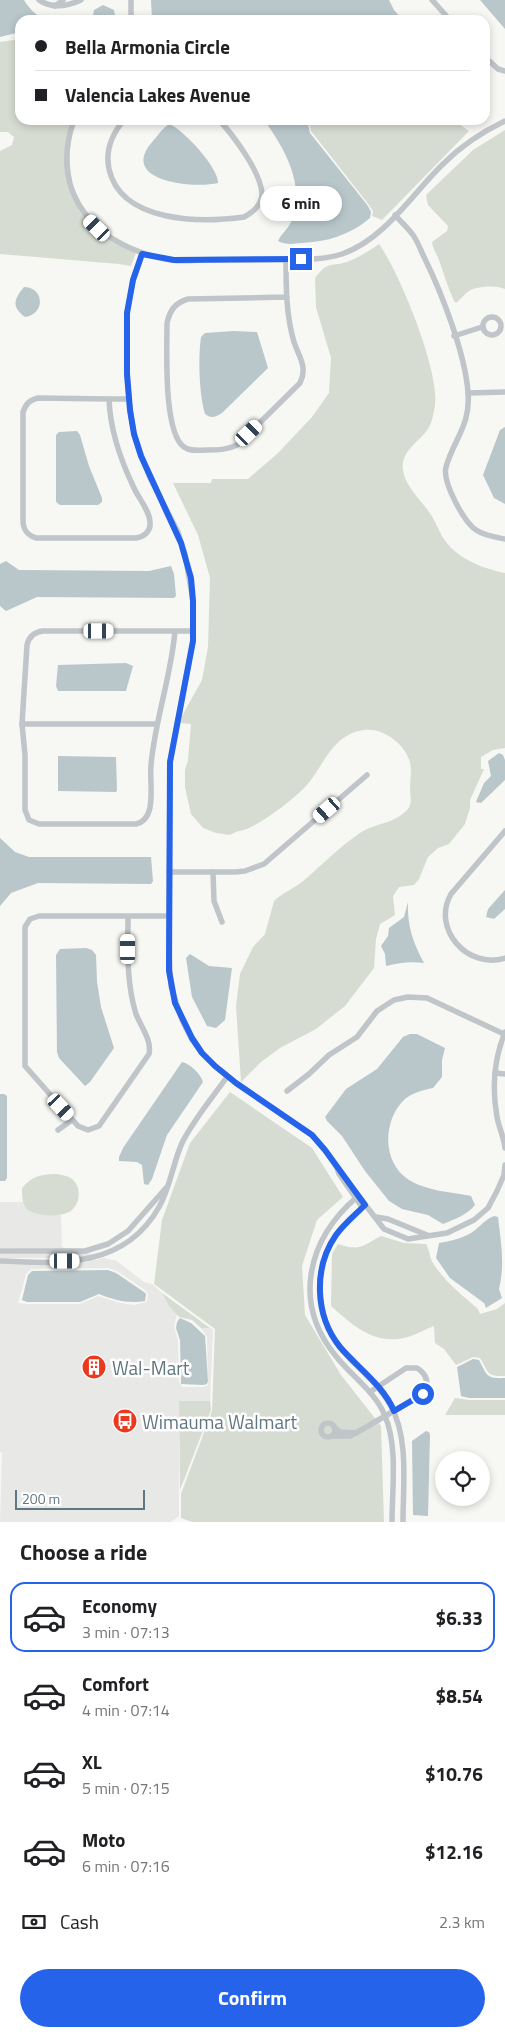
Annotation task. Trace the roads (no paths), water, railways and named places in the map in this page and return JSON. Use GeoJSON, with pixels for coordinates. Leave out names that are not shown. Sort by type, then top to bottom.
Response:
{"type":"FeatureCollection","features":[{"type":"Feature","properties":{"kind":"street"},"geometry":{"type":"LineString","coordinates":[[38,0],[48,6],[70,5],[82,0]]}},
{"type":"Feature","properties":{"kind":"street"},"geometry":{"type":"LineString","coordinates":[[55,6],[64,0]]}},
{"type":"Feature","properties":{"kind":"street"},"geometry":{"type":"LineString","coordinates":[[131,0],[131,15]]}},
{"type":"Feature","properties":{"kind":"street"},"geometry":{"type":"LineString","coordinates":[[432,0],[446,15]]}},
{"type":"Feature","properties":{"kind":"street"},"geometry":{"type":"LineString","coordinates":[[490,62],[498,69],[505,71]]}},
{"type":"Feature","properties":{"kind":"street"},"geometry":{"type":"LineString","coordinates":[[72,125],[66,144],[65,160],[72,192],[79,206],[97,228],[126,248],[142,254],[174,260],[286,259],[341,255],[372,238],[460,148],[487,130],[505,121]]}},
{"type":"Feature","properties":{"kind":"street"},"geometry":{"type":"LineString","coordinates":[[120,125],[110,140],[108,163],[111,178],[118,190],[138,205],[161,215],[189,219],[244,217],[252,213],[260,204],[261,187],[251,164],[237,140],[224,125]]}},
{"type":"Feature","properties":{"kind":"street"},"geometry":{"type":"LineString","coordinates":[[395,215],[414,236],[436,281],[466,376],[468,411],[461,434],[445,469],[446,479],[456,503],[474,529],[483,534],[505,539]]}},
{"type":"Feature","properties":{"kind":"street"},"geometry":{"type":"LineString","coordinates":[[142,254],[131,289],[127,313],[128,398],[134,434],[141,456],[150,478],[178,532],[185,554],[193,601],[193,632],[190,660],[170,762],[169,971],[175,1003],[192,1038],[202,1053],[227,1077],[312,1135],[342,1172],[364,1206],[376,1217],[384,1229],[400,1237],[408,1239],[423,1238],[427,1235],[447,1233],[474,1220],[488,1208],[502,1188],[505,1165]]}},
{"type":"Feature","properties":{"kind":"street"},"geometry":{"type":"LineString","coordinates":[[286,259],[288,319],[304,366],[304,374],[300,383],[237,445],[228,450],[196,450],[184,447],[178,441],[175,433],[168,393],[167,323],[168,315],[174,306],[188,299],[286,297]]}},
{"type":"Feature","properties":{"kind":"street"},"geometry":{"type":"LineString","coordinates":[[454,336],[482,327]]}},
{"type":"Feature","properties":{"kind":"street"},"geometry":{"type":"LineString","coordinates":[[468,393],[505,392]]}},
{"type":"Feature","properties":{"kind":"street"},"geometry":{"type":"LineString","coordinates":[[109,398],[111,418],[123,463],[134,489],[149,516],[150,528],[147,534],[141,538],[36,538],[30,536],[25,532],[23,520],[23,412],[25,406],[32,399],[38,398],[109,398],[128,398]]}},
{"type":"Feature","properties":{"kind":"street"},"geometry":{"type":"LineString","coordinates":[[174,631],[157,724],[150,776],[150,808],[147,818],[142,822],[39,824],[30,820],[25,810],[25,755],[22,724],[27,645],[30,637],[35,633],[43,631],[174,631],[193,632]]}},
{"type":"Feature","properties":{"kind":"street"},"geometry":{"type":"LineString","coordinates":[[22,724],[157,724]]}},
{"type":"Feature","properties":{"kind":"street"},"geometry":{"type":"LineString","coordinates":[[169,872],[245,871],[264,864],[367,775]]}},
{"type":"Feature","properties":{"kind":"street"},"geometry":{"type":"LineString","coordinates":[[505,830],[451,894],[446,902],[444,914],[448,933],[460,948],[480,958],[490,960],[505,958]]}},
{"type":"Feature","properties":{"kind":"street"},"geometry":{"type":"LineString","coordinates":[[213,872],[214,901],[222,922]]}},
{"type":"Feature","properties":{"kind":"street"},"geometry":{"type":"LineString","coordinates":[[128,916],[129,981],[137,1014],[150,1043],[149,1054],[99,1126],[94,1129],[83,1129],[72,1120],[25,1066],[25,927],[30,919],[39,916],[128,916],[169,916]]}},
{"type":"Feature","properties":{"kind":"street"},"geometry":{"type":"LineString","coordinates":[[287,1091],[329,1055],[357,1037],[377,1010],[394,1000],[408,997],[427,998],[504,1033],[497,1056],[495,1100],[505,1148]]}},
{"type":"Feature","properties":{"kind":"street"},"geometry":{"type":"LineString","coordinates":[[495,1072],[505,1074]]}},
{"type":"Feature","properties":{"kind":"street"},"geometry":{"type":"LineString","coordinates":[[0,1261],[82,1261],[107,1254],[132,1240],[158,1208],[183,1142],[227,1077]]}},
{"type":"Feature","properties":{"kind":"street"},"geometry":{"type":"LineString","coordinates":[[58,1130],[72,1120]]}},
{"type":"Feature","properties":{"kind":"street"},"geometry":{"type":"LineString","coordinates":[[0,1251],[85,1251],[108,1244],[128,1231],[166,1188]]}},
{"type":"Feature","properties":{"kind":"street"},"geometry":{"type":"LineString","coordinates":[[357,1197],[334,1220],[318,1246],[313,1263],[310,1292],[317,1327],[326,1345],[370,1392],[385,1416],[392,1442],[392,1522]]}},
{"type":"Feature","properties":{"kind":"street"},"geometry":{"type":"LineString","coordinates":[[364,1206],[344,1225],[327,1251],[320,1277],[320,1303],[324,1319],[340,1346],[378,1386],[394,1411],[399,1424],[402,1443],[403,1522]]}},
{"type":"Feature","properties":{"kind":"street"},"geometry":{"type":"LineString","coordinates":[[376,1217],[388,1219],[427,1235]]}},
{"type":"Feature","properties":{"kind":"street"},"geometry":{"type":"LineString","coordinates":[[400,1237],[405,1226]]}},
{"type":"Feature","properties":{"kind":"street"},"geometry":{"type":"LineString","coordinates":[[356,1433],[340,1432],[329,1423],[322,1427],[324,1435],[350,1436],[356,1433],[374,1420],[385,1416],[423,1394],[427,1383],[426,1377],[417,1368],[406,1368],[370,1392]]}},
{"type":"Feature","properties":{"kind":"street"},"geometry":{"type":"LineString","coordinates":[[332,1436],[335,1428]]}},
{"type":"Feature","properties":{"kind":"place","name":"Wal-Mart"},"geometry":{"type":"Point","coordinates":[94,1367]}},
{"type":"Feature","properties":{"kind":"place","name":"Wimauma Walmart"},"geometry":{"type":"Point","coordinates":[125,1421]}}]}
